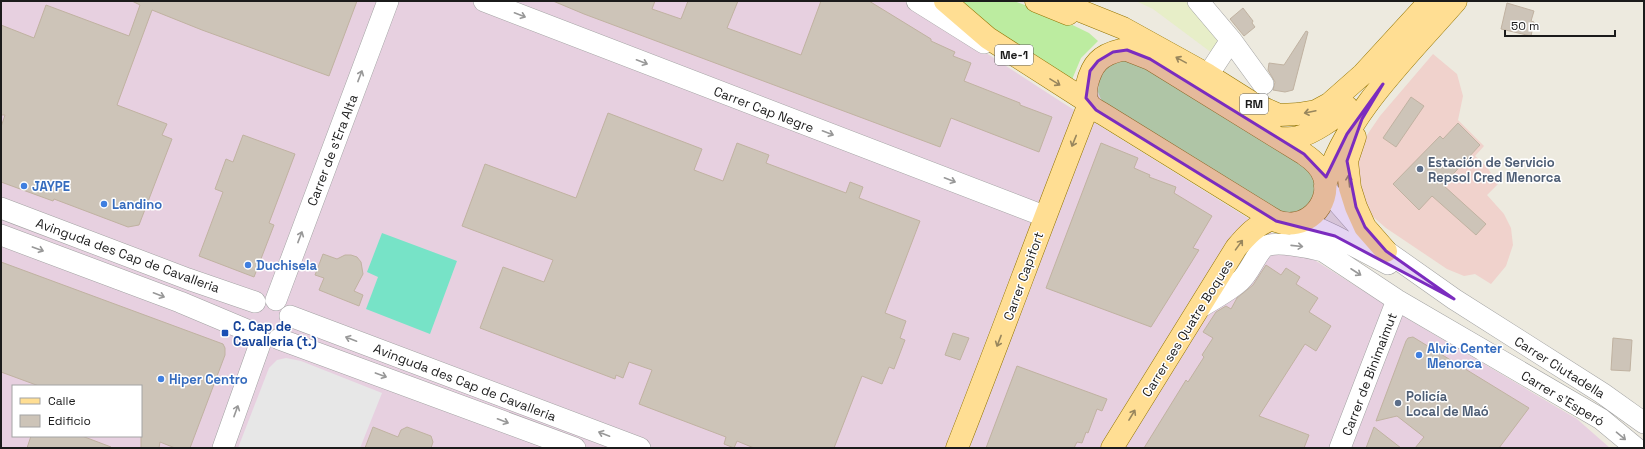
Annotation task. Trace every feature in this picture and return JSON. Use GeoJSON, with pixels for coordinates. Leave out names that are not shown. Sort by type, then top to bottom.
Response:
{"type":"FeatureCollection","features":[{"type":"Feature","properties":{"kind":"main road","name":"Me-1"},"geometry":{"type":"LineString","coordinates":[[945,1],[988,38],[1088,103]]}},
{"type":"Feature","properties":{"kind":"main road"},"geometry":{"type":"LineString","coordinates":[[1036,1],[1070,14],[1127,43],[1144,57]]}},
{"type":"Feature","properties":{"kind":"main road","name":"RM"},"geometry":{"type":"LineString","coordinates":[[1056,1],[1123,28],[1254,104],[1279,115],[1316,111],[1329,104],[1351,86],[1430,1]]}},
{"type":"Feature","properties":{"kind":"main road"},"geometry":{"type":"LineString","coordinates":[[1279,138],[1299,137],[1317,128],[1342,111],[1440,1]]}},
{"type":"Feature","properties":{"kind":"main road"},"geometry":{"type":"LineString","coordinates":[[1386,251],[1365,227],[1356,207],[1350,188],[1347,161],[1351,144],[1362,119],[1389,77],[1456,1]]}},
{"type":"Feature","properties":{"kind":"main road","name":"RM"},"geometry":{"type":"LineString","coordinates":[[1088,103],[1086,88],[1090,71],[1098,61],[1113,52],[1128,50],[1144,57],[1279,138],[1314,161],[1321,170],[1325,187]]}},
{"type":"Feature","properties":{"kind":"main road","name":"Carrer ses Quatre Boques"},"geometry":{"type":"LineString","coordinates":[[1112,448],[1201,307],[1236,248],[1245,237],[1263,222],[1298,222],[1310,217],[1321,206],[1325,198],[1325,187],[1330,168],[1338,151],[1347,134],[1389,77]]}},
{"type":"Feature","properties":{"kind":"main road","name":"Carrer Capifort"},"geometry":{"type":"LineString","coordinates":[[958,448],[1001,336],[1044,216],[1088,103]]}},
{"type":"Feature","properties":{"kind":"main road"},"geometry":{"type":"LineString","coordinates":[[1088,103],[1103,114],[1280,221]]}},
{"type":"Feature","properties":{"kind":"street","name":"Carrer de s'Era Alta"},"geometry":{"type":"LineString","coordinates":[[276,300],[388,1]]}},
{"type":"Feature","properties":{"kind":"street","name":"Carrer Cap Negre"},"geometry":{"type":"LineString","coordinates":[[484,1],[1044,216]]}},
{"type":"Feature","properties":{"kind":"street"},"geometry":{"type":"LineString","coordinates":[[917,1],[992,49],[1037,70]]}},
{"type":"Feature","properties":{"kind":"street"},"geometry":{"type":"LineString","coordinates":[[1198,1],[1231,40],[1263,84]]}},
{"type":"Feature","properties":{"kind":"street"},"geometry":{"type":"LineString","coordinates":[[1208,76],[1231,40]]}},
{"type":"Feature","properties":{"kind":"street","name":"Carrer Ciutadella"},"geometry":{"type":"LineString","coordinates":[[1325,187],[1361,229],[1386,251],[1454,299],[1602,393],[1644,424]]}},
{"type":"Feature","properties":{"kind":"street","name":"Avinguda des Cap de Cavalleria"},"geometry":{"type":"LineString","coordinates":[[1,208],[188,279],[255,302]]}},
{"type":"Feature","properties":{"kind":"street","name":"Carrer Ciutadella"},"geometry":{"type":"LineString","coordinates":[[1280,221],[1320,229],[1454,299]]}},
{"type":"Feature","properties":{"kind":"street","name":"Avinguda des Cap de Cavalleria"},"geometry":{"type":"LineString","coordinates":[[1,236],[180,302],[263,337],[575,448]]}},
{"type":"Feature","properties":{"kind":"street","name":"Carrer s'Esperó"},"geometry":{"type":"LineString","coordinates":[[1201,307],[1240,281],[1264,247],[1272,244],[1283,244],[1310,247],[1323,251],[1397,300],[1601,419],[1636,448]]}},
{"type":"Feature","properties":{"kind":"street"},"geometry":{"type":"LineString","coordinates":[[262,299],[276,300],[282,303],[290,316],[288,328],[285,334],[263,337],[246,319],[250,306],[262,299]]}},
{"type":"Feature","properties":{"kind":"street","name":"Carrer de Binimaimut"},"geometry":{"type":"LineString","coordinates":[[1340,448],[1397,300]]}},
{"type":"Feature","properties":{"kind":"street","name":"Avinguda des Cap de Cavalleria"},"geometry":{"type":"LineString","coordinates":[[290,316],[640,448]]}},
{"type":"Feature","properties":{"kind":"street"},"geometry":{"type":"LineString","coordinates":[[223,448],[263,337]]}},
{"type":"Feature","properties":{"kind":"highlighted area"},"geometry":{"type":"Polygon","coordinates":[[[1127,50],[1150,59],[1304,154],[1326,177],[1347,134],[1383,84],[1362,119],[1347,161],[1356,207],[1365,227],[1386,251],[1454,299],[1335,236],[1276,221],[1096,110],[1086,98],[1090,71],[1098,61],[1113,52],[1127,50]]]}},
{"type":"Feature","properties":{"kind":"shaded area"},"geometry":{"type":"Polygon","coordinates":[[[1,1],[906,1],[1063,103],[1413,322],[1577,419],[1610,448],[1,448],[1,1]]]}},
{"type":"Feature","properties":{"kind":"shaded area","name":"Estación de Servicio Repsol Cred Menorca"},"geometry":{"type":"Polygon","coordinates":[[[1433,54],[1457,74],[1463,96],[1458,120],[1484,146],[1475,156],[1487,167],[1498,184],[1487,195],[1504,214],[1511,228],[1513,245],[1506,266],[1491,284],[1475,274],[1464,276],[1447,269],[1386,228],[1371,215],[1360,200],[1355,157],[1365,138],[1380,116],[1433,54]]]}},
{"type":"Feature","properties":{"kind":"shaded area"},"geometry":{"type":"Polygon","coordinates":[[[286,358],[301,361],[382,393],[360,448],[238,448],[269,368],[277,360],[286,358]]]}},
{"type":"Feature","properties":{"kind":"green space"},"geometry":{"type":"Polygon","coordinates":[[[953,1],[1014,1],[1052,15],[1089,33],[1098,41],[1081,58],[1071,82],[953,1]]]}},
{"type":"Feature","properties":{"kind":"green space"},"geometry":{"type":"Polygon","coordinates":[[[1136,1],[1191,1],[1224,42],[1212,53],[1153,9],[1136,1]]]}},
{"type":"Feature","properties":{"kind":"green space"},"geometry":{"type":"Polygon","coordinates":[[[1128,60],[1139,62],[1304,164],[1311,172],[1315,182],[1314,192],[1307,206],[1300,211],[1293,213],[1276,212],[1103,104],[1098,92],[1099,81],[1106,68],[1116,61],[1128,60]]]}},
{"type":"Feature","properties":{"kind":"green space"},"geometry":{"type":"Polygon","coordinates":[[[382,233],[457,261],[430,334],[366,309],[378,277],[367,272],[382,233]]]}},
{"type":"Feature","properties":{"kind":"building"},"geometry":{"type":"Polygon","coordinates":[[[132,1],[357,1],[329,76],[202,30],[152,10],[117,105],[167,124],[162,135],[172,139],[139,225],[128,227],[54,199],[53,201],[1,182],[1,127],[5,115],[1,115],[1,25],[34,38],[46,5],[129,36],[140,5],[132,1]]]}},
{"type":"Feature","properties":{"kind":"building"},"geometry":{"type":"Polygon","coordinates":[[[553,1],[655,1],[652,9],[681,19],[688,1],[738,1],[727,28],[801,55],[821,1],[869,1],[931,39],[931,41],[955,52],[953,56],[971,63],[964,81],[1052,117],[1039,152],[951,118],[940,147],[584,14],[553,1]]]}},
{"type":"Feature","properties":{"kind":"building"},"geometry":{"type":"Polygon","coordinates":[[[1507,3],[1534,11],[1531,21],[1534,22],[1531,36],[1501,29],[1507,3]]]}},
{"type":"Feature","properties":{"kind":"building"},"geometry":{"type":"Polygon","coordinates":[[[1243,8],[1253,21],[1252,23],[1255,27],[1244,36],[1230,19],[1243,8]]]}},
{"type":"Feature","properties":{"kind":"building"},"geometry":{"type":"Polygon","coordinates":[[[1306,31],[1308,32],[1293,90],[1285,92],[1273,90],[1275,82],[1268,70],[1269,63],[1284,65],[1306,31]]]}},
{"type":"Feature","properties":{"kind":"building"},"geometry":{"type":"Polygon","coordinates":[[[1411,97],[1424,106],[1396,147],[1383,138],[1411,97]]]}},
{"type":"Feature","properties":{"kind":"building"},"geometry":{"type":"Polygon","coordinates":[[[608,113],[702,149],[694,170],[723,181],[737,143],[769,155],[766,163],[846,193],[850,182],[863,187],[859,198],[920,221],[885,313],[906,321],[900,338],[905,340],[894,369],[889,367],[882,384],[862,376],[834,448],[754,448],[737,441],[734,448],[724,444],[726,437],[639,404],[652,370],[629,362],[623,378],[616,375],[615,379],[480,328],[503,267],[544,282],[553,260],[462,226],[485,164],[576,198],[608,113]]]}},
{"type":"Feature","properties":{"kind":"building"},"geometry":{"type":"Polygon","coordinates":[[[1458,123],[1480,145],[1443,185],[1486,224],[1476,235],[1432,196],[1419,210],[1393,184],[1440,136],[1443,139],[1458,123]]]}},
{"type":"Feature","properties":{"kind":"building"},"geometry":{"type":"Polygon","coordinates":[[[243,135],[295,154],[269,223],[274,225],[254,277],[199,256],[223,192],[215,189],[226,159],[233,162],[243,135]]]}},
{"type":"Feature","properties":{"kind":"building"},"geometry":{"type":"Polygon","coordinates":[[[1101,143],[1138,158],[1134,168],[1150,175],[1149,177],[1176,187],[1174,193],[1212,216],[1193,248],[1199,250],[1151,327],[1046,288],[1101,143]]]}},
{"type":"Feature","properties":{"kind":"building"},"geometry":{"type":"Polygon","coordinates":[[[323,254],[337,259],[345,255],[351,255],[357,257],[361,262],[363,274],[354,291],[363,295],[359,306],[319,290],[324,278],[315,275],[323,254]]]}},
{"type":"Feature","properties":{"kind":"building"},"geometry":{"type":"Polygon","coordinates":[[[1,262],[223,344],[225,348],[225,355],[190,448],[175,448],[160,442],[159,448],[141,448],[142,385],[36,385],[1,372],[1,262]]]}},
{"type":"Feature","properties":{"kind":"building"},"geometry":{"type":"Polygon","coordinates":[[[1266,265],[1281,275],[1286,268],[1300,277],[1296,284],[1318,298],[1309,312],[1331,326],[1316,351],[1305,344],[1259,416],[1309,435],[1304,448],[1144,448],[1186,380],[1188,382],[1204,357],[1202,355],[1213,338],[1203,332],[1216,312],[1226,306],[1231,309],[1237,298],[1253,285],[1266,265]]]}},
{"type":"Feature","properties":{"kind":"building"},"geometry":{"type":"Polygon","coordinates":[[[953,333],[969,338],[960,360],[945,355],[953,333]]]}},
{"type":"Feature","properties":{"kind":"building"},"geometry":{"type":"Polygon","coordinates":[[[1413,337],[1529,408],[1499,448],[1415,448],[1424,437],[1397,416],[1376,421],[1406,341],[1408,338],[1413,337]]]}},
{"type":"Feature","properties":{"kind":"building"},"geometry":{"type":"Polygon","coordinates":[[[1613,338],[1632,340],[1630,371],[1611,370],[1613,338]]]}},
{"type":"Feature","properties":{"kind":"building"},"geometry":{"type":"Polygon","coordinates":[[[1017,366],[1107,399],[1102,411],[1097,409],[1088,433],[1086,432],[1082,443],[1077,442],[1074,448],[986,448],[1017,366]]]}},
{"type":"Feature","properties":{"kind":"building"},"geometry":{"type":"Polygon","coordinates":[[[373,427],[398,437],[401,430],[407,427],[431,436],[433,442],[431,448],[365,448],[373,427]]]}},
{"type":"Feature","properties":{"kind":"building"},"geometry":{"type":"Polygon","coordinates":[[[1374,427],[1401,448],[1366,448],[1374,427]]]}},
{"type":"Feature","properties":{"kind":"building"},"geometry":{"type":"Polygon","coordinates":[[[31,437],[85,437],[111,447],[111,448],[27,448],[31,437]]]}},
{"type":"Feature","properties":{"kind":"place","name":"Estación de Servicio Repsol Cred Menorca"},"geometry":{"type":"Point","coordinates":[1420,169]}},
{"type":"Feature","properties":{"kind":"place","name":"JAYPE"},"geometry":{"type":"Point","coordinates":[24,186]}},
{"type":"Feature","properties":{"kind":"place","name":"Landino"},"geometry":{"type":"Point","coordinates":[104,204]}},
{"type":"Feature","properties":{"kind":"place","name":"Duchisela"},"geometry":{"type":"Point","coordinates":[248,265]}},
{"type":"Feature","properties":{"kind":"place","name":"C. Cap de Cavalleria (t.)"},"geometry":{"type":"Point","coordinates":[225,333]}},
{"type":"Feature","properties":{"kind":"place","name":"Alvic Center Menorca"},"geometry":{"type":"Point","coordinates":[1419,355]}},
{"type":"Feature","properties":{"kind":"place","name":"Hiper Centro"},"geometry":{"type":"Point","coordinates":[161,379]}},
{"type":"Feature","properties":{"kind":"place","name":"Policía Local de Maó"},"geometry":{"type":"Point","coordinates":[1398,403]}}]}
